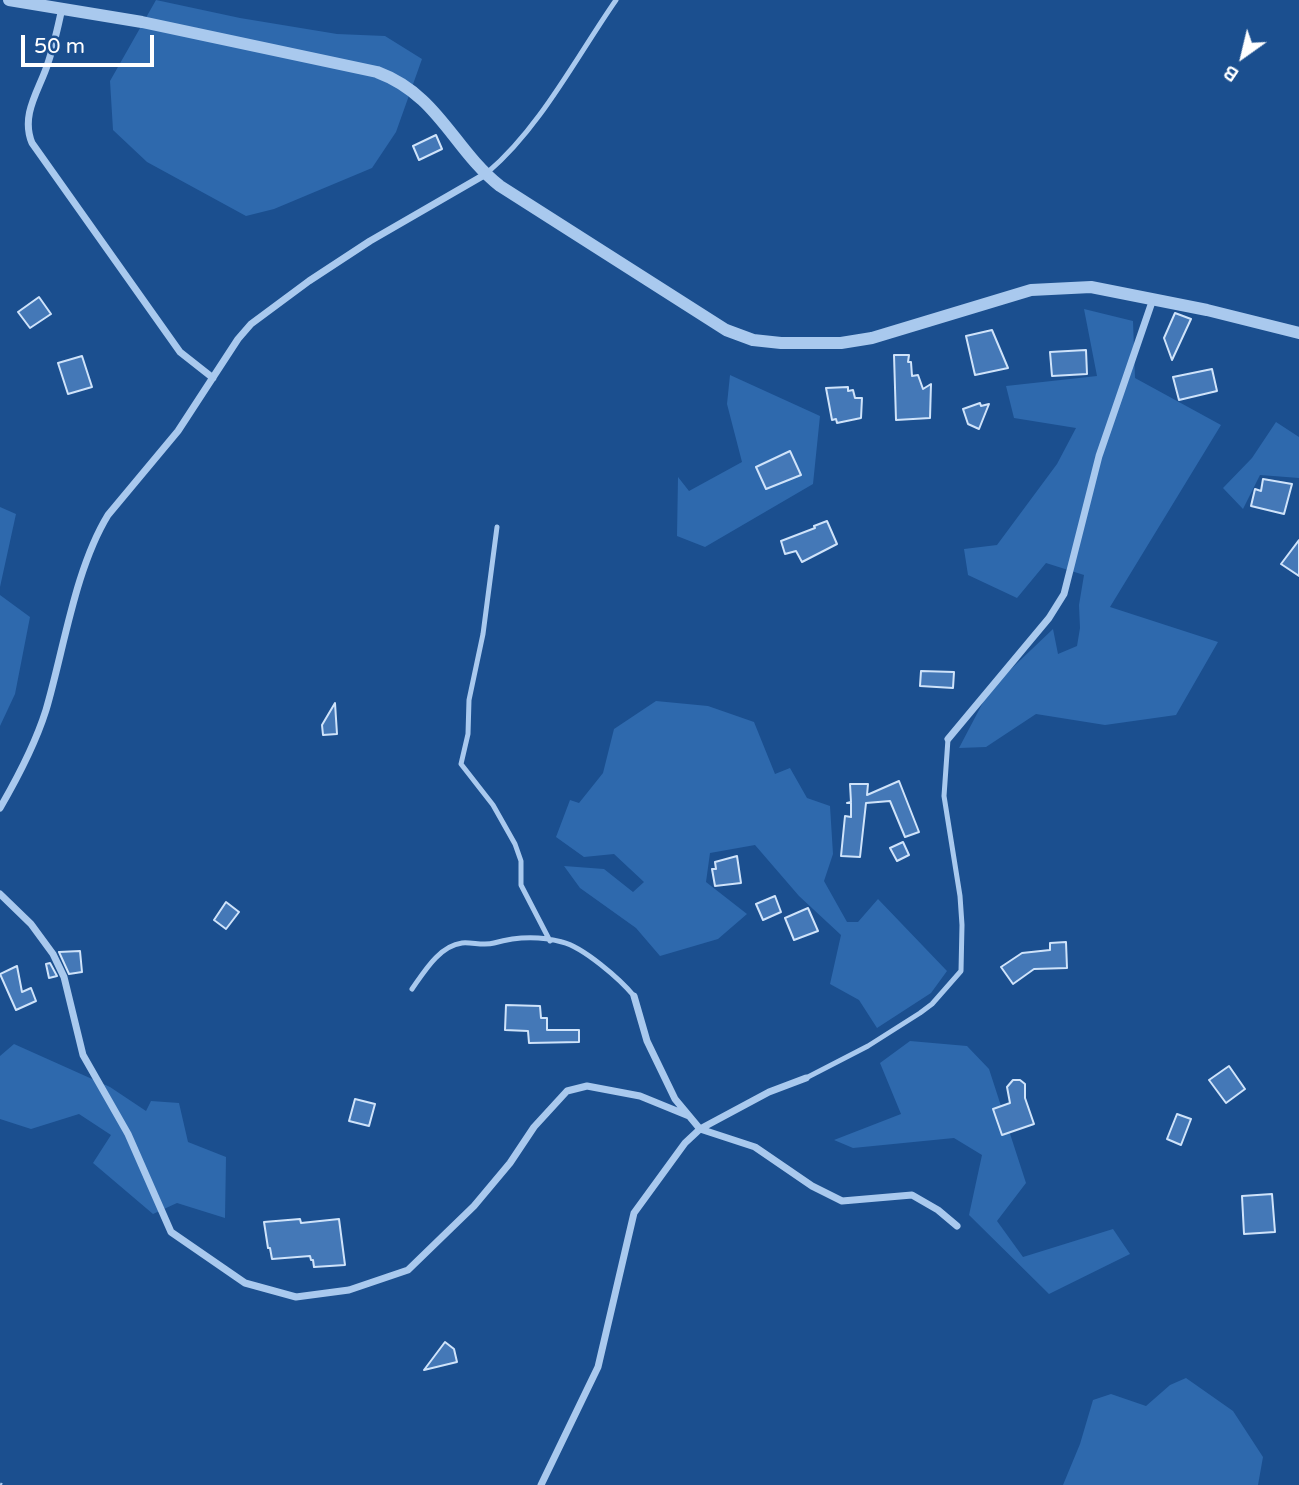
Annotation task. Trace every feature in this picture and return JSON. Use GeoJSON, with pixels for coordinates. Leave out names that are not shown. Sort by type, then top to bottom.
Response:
{"type":"FeatureCollection","features":[{"type":"Feature","properties":{"kind":"street"},"geometry":{"type":"LineString","coordinates":[[9,0],[142,22],[377,72],[396,79],[426,102],[486,174],[726,330],[753,340],[812,344],[872,338],[1031,290],[1091,288],[1153,299],[1299,333]]}},
{"type":"Feature","properties":{"kind":"street"},"geometry":{"type":"LineString","coordinates":[[62,8],[49,63],[30,109],[29,137],[180,352],[212,378]]}},
{"type":"Feature","properties":{"kind":"street"},"geometry":{"type":"LineString","coordinates":[[0,808],[31,751],[46,710],[56,665],[100,529],[108,515],[177,430],[243,331],[370,241],[486,174]]}},
{"type":"Feature","properties":{"kind":"street"},"geometry":{"type":"LineString","coordinates":[[948,739],[1049,618],[1063,594],[1099,456],[1153,299]]}},
{"type":"Feature","properties":{"kind":"street"},"geometry":{"type":"LineString","coordinates":[[0,894],[31,924],[53,954],[64,977],[83,1055],[128,1134],[171,1233],[245,1283],[296,1297],[348,1290],[408,1270],[474,1206],[510,1163],[534,1127],[568,1091],[587,1086],[640,1096],[689,1116]]}},
{"type":"Feature","properties":{"kind":"street"},"geometry":{"type":"LineString","coordinates":[[634,996],[648,1041],[675,1100],[700,1129],[755,1147],[812,1186],[842,1201],[912,1195],[939,1210],[957,1226]]}},
{"type":"Feature","properties":{"kind":"street"},"geometry":{"type":"LineString","coordinates":[[541,1485],[598,1367],[634,1213],[685,1143],[700,1129],[769,1092],[806,1078]]}},
{"type":"Feature","properties":{"kind":"lane"},"geometry":{"type":"LineString","coordinates":[[486,174],[517,144],[575,64],[616,0]]}},
{"type":"Feature","properties":{"kind":"lane"},"geometry":{"type":"LineString","coordinates":[[497,527],[483,634],[469,700],[468,734],[461,764],[493,805],[515,844],[521,861],[521,885],[550,941]]}},
{"type":"Feature","properties":{"kind":"lane"},"geometry":{"type":"LineString","coordinates":[[806,1078],[868,1046],[920,1013],[938,998],[961,971],[960,896],[944,796],[948,739]]}},
{"type":"Feature","properties":{"kind":"lane"},"geometry":{"type":"LineString","coordinates":[[412,989],[443,951],[459,943],[493,944],[512,938],[539,938],[573,947],[622,982],[634,996]]}},
{"type":"Feature","properties":{"kind":"shaded area"},"geometry":{"type":"Polygon","coordinates":[[[156,0],[240,18],[337,34],[385,36],[422,59],[396,132],[372,168],[274,209],[246,216],[147,162],[113,130],[110,81],[156,0]]]}},
{"type":"Feature","properties":{"kind":"shaded area"},"geometry":{"type":"Polygon","coordinates":[[[1084,309],[1133,321],[1135,378],[1221,425],[1110,607],[1218,642],[1176,715],[1105,725],[1036,714],[986,747],[959,748],[990,689],[1053,629],[1058,654],[1077,646],[1084,575],[1046,563],[1017,598],[968,575],[964,549],[997,545],[1057,464],[1076,428],[1014,418],[1006,386],[1097,376],[1084,309]]]}},
{"type":"Feature","properties":{"kind":"shaded area"},"geometry":{"type":"Polygon","coordinates":[[[730,375],[820,416],[813,484],[705,547],[677,536],[678,477],[689,491],[742,462],[727,404],[730,375]]]}},
{"type":"Feature","properties":{"kind":"shaded area"},"geometry":{"type":"Polygon","coordinates":[[[1276,422],[1299,437],[1299,478],[1260,475],[1243,509],[1223,488],[1252,458],[1276,422]]]}},
{"type":"Feature","properties":{"kind":"shaded area"},"geometry":{"type":"Polygon","coordinates":[[[0,507],[16,514],[0,587],[0,507]]]}},
{"type":"Feature","properties":{"kind":"shaded area"},"geometry":{"type":"Polygon","coordinates":[[[0,595],[30,617],[15,694],[0,726],[0,595]]]}},
{"type":"Feature","properties":{"kind":"shaded area"},"geometry":{"type":"Polygon","coordinates":[[[656,701],[708,706],[754,722],[775,774],[790,768],[807,798],[830,806],[833,854],[824,881],[847,922],[858,922],[878,899],[947,971],[931,993],[877,1028],[859,1000],[830,984],[841,935],[799,896],[755,845],[710,853],[706,882],[747,914],[718,939],[660,956],[636,928],[580,888],[564,866],[604,869],[633,892],[644,882],[614,854],[584,857],[556,837],[570,800],[579,803],[603,773],[614,729],[656,701]]]}},
{"type":"Feature","properties":{"kind":"shaded area"},"geometry":{"type":"Polygon","coordinates":[[[910,1041],[967,1046],[989,1069],[1026,1183],[997,1221],[1023,1257],[1113,1229],[1130,1254],[1049,1294],[969,1215],[982,1155],[954,1138],[853,1148],[834,1140],[901,1114],[880,1063],[910,1041]]]}},
{"type":"Feature","properties":{"kind":"shaded area"},"geometry":{"type":"Polygon","coordinates":[[[14,1044],[110,1087],[146,1111],[151,1101],[179,1103],[188,1142],[226,1157],[225,1218],[177,1203],[153,1214],[93,1163],[111,1135],[79,1114],[31,1129],[0,1119],[0,1056],[14,1044]]]}},
{"type":"Feature","properties":{"kind":"shaded area"},"geometry":{"type":"Polygon","coordinates":[[[1186,1378],[1233,1411],[1263,1457],[1258,1485],[1063,1485],[1080,1444],[1093,1400],[1111,1394],[1146,1406],[1170,1385],[1186,1378]]]}},
{"type":"Feature","properties":{"kind":"building"},"geometry":{"type":"Polygon","coordinates":[[[436,135],[442,149],[419,160],[413,146],[436,135]]]}},
{"type":"Feature","properties":{"kind":"building"},"geometry":{"type":"Polygon","coordinates":[[[39,297],[51,314],[30,328],[18,312],[39,297]]]}},
{"type":"Feature","properties":{"kind":"building"},"geometry":{"type":"Polygon","coordinates":[[[1175,313],[1191,319],[1172,360],[1164,338],[1175,313]]]}},
{"type":"Feature","properties":{"kind":"building"},"geometry":{"type":"Polygon","coordinates":[[[992,330],[1008,368],[975,375],[966,336],[992,330]]]}},
{"type":"Feature","properties":{"kind":"building"},"geometry":{"type":"Polygon","coordinates":[[[1086,350],[1087,374],[1052,376],[1050,352],[1086,350]]]}},
{"type":"Feature","properties":{"kind":"building"},"geometry":{"type":"Polygon","coordinates":[[[894,355],[909,355],[912,376],[918,375],[923,389],[931,384],[930,418],[896,420],[894,355]]]}},
{"type":"Feature","properties":{"kind":"building"},"geometry":{"type":"Polygon","coordinates":[[[82,356],[92,387],[68,394],[58,363],[82,356]]]}},
{"type":"Feature","properties":{"kind":"building"},"geometry":{"type":"Polygon","coordinates":[[[1212,369],[1217,391],[1179,400],[1173,377],[1212,369]]]}},
{"type":"Feature","properties":{"kind":"building"},"geometry":{"type":"Polygon","coordinates":[[[848,387],[848,391],[853,390],[855,398],[862,398],[861,418],[837,423],[836,419],[832,420],[826,388],[848,387]]]}},
{"type":"Feature","properties":{"kind":"building"},"geometry":{"type":"Polygon","coordinates":[[[980,403],[981,406],[989,404],[979,429],[968,424],[963,409],[980,403]]]}},
{"type":"Feature","properties":{"kind":"building"},"geometry":{"type":"Polygon","coordinates":[[[790,451],[801,475],[766,489],[756,467],[790,451]]]}},
{"type":"Feature","properties":{"kind":"building"},"geometry":{"type":"Polygon","coordinates":[[[1263,479],[1292,484],[1284,514],[1251,506],[1255,489],[1261,491],[1263,479]]]}},
{"type":"Feature","properties":{"kind":"building"},"geometry":{"type":"Polygon","coordinates":[[[827,521],[837,544],[802,562],[796,551],[785,554],[781,541],[827,521]]]}},
{"type":"Feature","properties":{"kind":"building"},"geometry":{"type":"Polygon","coordinates":[[[1299,540],[1299,576],[1281,564],[1299,540]]]}},
{"type":"Feature","properties":{"kind":"building"},"geometry":{"type":"Polygon","coordinates":[[[921,671],[954,672],[953,688],[920,686],[921,671]]]}},
{"type":"Feature","properties":{"kind":"building"},"geometry":{"type":"Polygon","coordinates":[[[335,703],[337,734],[323,735],[322,725],[335,703]]]}},
{"type":"Feature","properties":{"kind":"building"},"geometry":{"type":"Polygon","coordinates":[[[899,781],[919,832],[905,837],[890,801],[866,803],[860,857],[841,856],[845,816],[851,817],[851,803],[847,803],[851,802],[850,784],[868,784],[867,795],[899,781]]]}},
{"type":"Feature","properties":{"kind":"building"},"geometry":{"type":"Polygon","coordinates":[[[903,842],[909,855],[897,861],[890,848],[903,842]]]}},
{"type":"Feature","properties":{"kind":"building"},"geometry":{"type":"Polygon","coordinates":[[[737,856],[741,883],[715,886],[712,869],[716,869],[715,862],[737,856]]]}},
{"type":"Feature","properties":{"kind":"building"},"geometry":{"type":"Polygon","coordinates":[[[775,896],[781,912],[763,920],[756,904],[775,896]]]}},
{"type":"Feature","properties":{"kind":"building"},"geometry":{"type":"Polygon","coordinates":[[[226,902],[239,912],[226,929],[214,920],[226,902]]]}},
{"type":"Feature","properties":{"kind":"building"},"geometry":{"type":"Polygon","coordinates":[[[808,908],[818,931],[794,940],[785,918],[808,908]]]}},
{"type":"Feature","properties":{"kind":"building"},"geometry":{"type":"Polygon","coordinates":[[[1066,942],[1067,968],[1034,969],[1013,984],[1001,967],[1022,953],[1050,950],[1050,943],[1066,942]]]}},
{"type":"Feature","properties":{"kind":"building"},"geometry":{"type":"Polygon","coordinates":[[[80,951],[82,972],[69,974],[59,952],[80,951]]]}},
{"type":"Feature","properties":{"kind":"building"},"geometry":{"type":"Polygon","coordinates":[[[50,963],[57,976],[49,978],[46,964],[50,963]]]}},
{"type":"Feature","properties":{"kind":"building"},"geometry":{"type":"Polygon","coordinates":[[[17,966],[22,992],[31,988],[36,1001],[16,1010],[0,974],[17,966]]]}},
{"type":"Feature","properties":{"kind":"building"},"geometry":{"type":"Polygon","coordinates":[[[506,1005],[540,1006],[541,1018],[547,1018],[547,1030],[579,1030],[579,1042],[529,1043],[528,1031],[505,1030],[506,1005]]]}},
{"type":"Feature","properties":{"kind":"building"},"geometry":{"type":"Polygon","coordinates":[[[1229,1066],[1245,1089],[1226,1103],[1209,1080],[1229,1066]]]}},
{"type":"Feature","properties":{"kind":"building"},"geometry":{"type":"Polygon","coordinates":[[[1013,1080],[1020,1080],[1025,1084],[1025,1098],[1034,1124],[1002,1135],[993,1109],[1010,1103],[1007,1087],[1013,1080]]]}},
{"type":"Feature","properties":{"kind":"building"},"geometry":{"type":"Polygon","coordinates":[[[355,1099],[375,1104],[369,1126],[349,1121],[355,1099]]]}},
{"type":"Feature","properties":{"kind":"building"},"geometry":{"type":"Polygon","coordinates":[[[1177,1114],[1191,1119],[1181,1145],[1167,1139],[1177,1114]]]}},
{"type":"Feature","properties":{"kind":"building"},"geometry":{"type":"Polygon","coordinates":[[[1272,1194],[1275,1232],[1244,1234],[1242,1196],[1272,1194]]]}},
{"type":"Feature","properties":{"kind":"building"},"geometry":{"type":"Polygon","coordinates":[[[300,1219],[301,1223],[339,1219],[345,1265],[314,1267],[310,1256],[272,1259],[264,1222],[300,1219]]]}},
{"type":"Feature","properties":{"kind":"building"},"geometry":{"type":"Polygon","coordinates":[[[445,1342],[454,1349],[457,1362],[424,1370],[445,1342]]]}}]}
